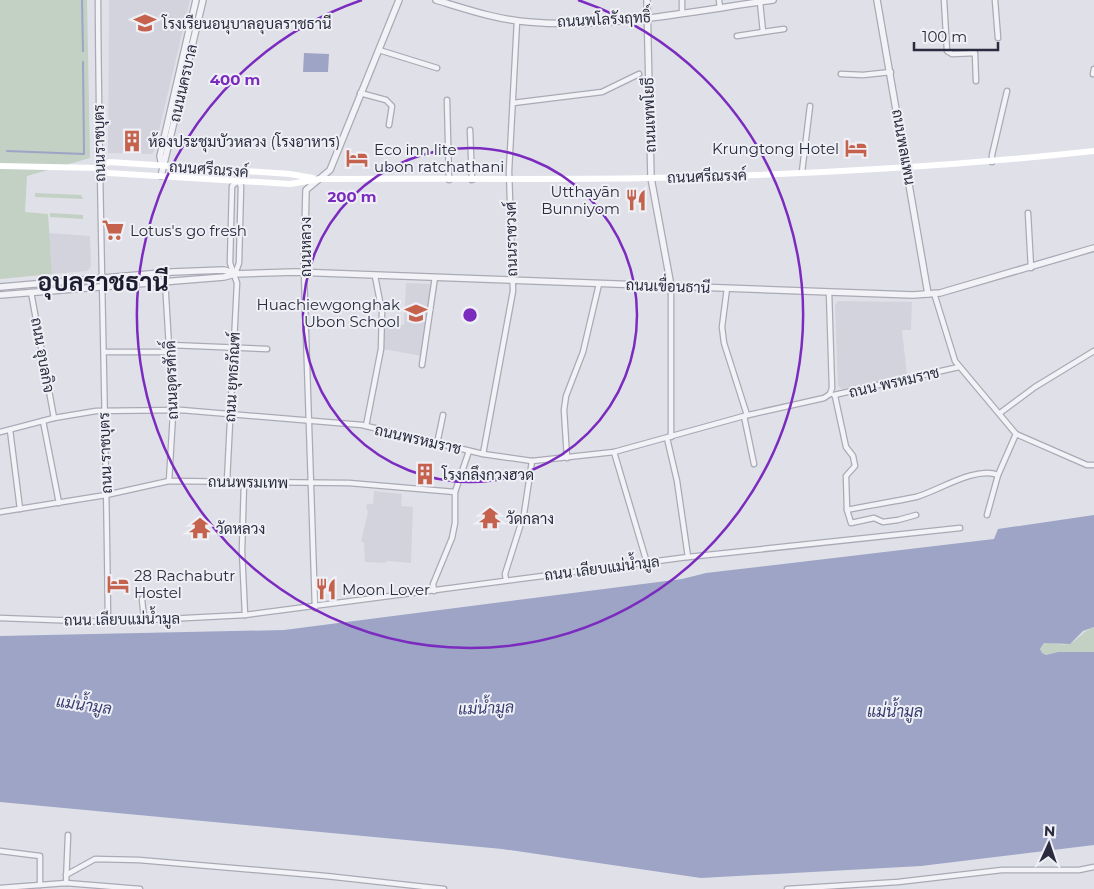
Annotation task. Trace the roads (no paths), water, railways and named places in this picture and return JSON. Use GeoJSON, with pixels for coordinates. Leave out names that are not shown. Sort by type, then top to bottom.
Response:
{"type":"FeatureCollection","features":[{"type":"Feature","properties":{"kind":"main road","name":"ถนนศรีณรงค์"},"geometry":{"type":"LineString","coordinates":[[99,168],[108,162],[290,174],[320,179],[651,178],[992,162],[1094,151]]}},
{"type":"Feature","properties":{"kind":"main road","name":"ถนนศรีณรงค์"},"geometry":{"type":"LineString","coordinates":[[0,166],[99,168],[108,173],[290,184],[320,179]]}},
{"type":"Feature","properties":{"kind":"street","name":"ถนนราชบุตร"},"geometry":{"type":"LineString","coordinates":[[98,0],[102,285]]}},
{"type":"Feature","properties":{"kind":"street","name":"ถนนนครบาล"},"geometry":{"type":"LineString","coordinates":[[187,52],[196,0]]}},
{"type":"Feature","properties":{"kind":"street","name":"ถนนนครบาล"},"geometry":{"type":"LineString","coordinates":[[161,176],[160,156],[187,52],[203,0]]}},
{"type":"Feature","properties":{"kind":"street","name":"ถนนหลวง"},"geometry":{"type":"LineString","coordinates":[[315,608],[304,273],[306,190],[330,170],[399,0]]}},
{"type":"Feature","properties":{"kind":"street","name":"ถนนพโลรังฤทธิ์"},"geometry":{"type":"LineString","coordinates":[[436,0],[517,21],[588,22],[682,13],[773,0]]}},
{"type":"Feature","properties":{"kind":"street","name":"ถนนเทพโยธี"},"geometry":{"type":"LineString","coordinates":[[647,0],[651,178],[671,286],[669,438],[688,558]]}},
{"type":"Feature","properties":{"kind":"street"},"geometry":{"type":"LineString","coordinates":[[682,0],[682,13]]}},
{"type":"Feature","properties":{"kind":"street"},"geometry":{"type":"LineString","coordinates":[[719,0],[720,8]]}},
{"type":"Feature","properties":{"kind":"street","name":"ถนนพลแพน"},"geometry":{"type":"LineString","coordinates":[[877,0],[931,294]]}},
{"type":"Feature","properties":{"kind":"street"},"geometry":{"type":"LineString","coordinates":[[944,0],[947,51],[952,54],[975,53],[976,81]]}},
{"type":"Feature","properties":{"kind":"street"},"geometry":{"type":"LineString","coordinates":[[995,0],[998,38]]}},
{"type":"Feature","properties":{"kind":"street"},"geometry":{"type":"LineString","coordinates":[[760,2],[763,32]]}},
{"type":"Feature","properties":{"kind":"street","name":"ถนนราชวงศ์"},"geometry":{"type":"LineString","coordinates":[[484,454],[513,291],[510,179],[517,21]]}},
{"type":"Feature","properties":{"kind":"street"},"geometry":{"type":"LineString","coordinates":[[737,36],[784,29]]}},
{"type":"Feature","properties":{"kind":"street"},"geometry":{"type":"LineString","coordinates":[[379,50],[437,68]]}},
{"type":"Feature","properties":{"kind":"street"},"geometry":{"type":"LineString","coordinates":[[841,74],[863,75],[891,72]]}},
{"type":"Feature","properties":{"kind":"street"},"geometry":{"type":"LineString","coordinates":[[513,103],[602,92],[638,74]]}},
{"type":"Feature","properties":{"kind":"street"},"geometry":{"type":"LineString","coordinates":[[992,162],[1006,91]]}},
{"type":"Feature","properties":{"kind":"street"},"geometry":{"type":"LineString","coordinates":[[360,93],[386,100],[392,106],[389,125]]}},
{"type":"Feature","properties":{"kind":"street"},"geometry":{"type":"LineString","coordinates":[[447,100],[450,180]]}},
{"type":"Feature","properties":{"kind":"street"},"geometry":{"type":"LineString","coordinates":[[802,172],[810,106]]}},
{"type":"Feature","properties":{"kind":"street"},"geometry":{"type":"LineString","coordinates":[[470,130],[472,180]]}},
{"type":"Feature","properties":{"kind":"street"},"geometry":{"type":"LineString","coordinates":[[235,274],[239,263],[241,186],[238,181],[238,172]]}},
{"type":"Feature","properties":{"kind":"street"},"geometry":{"type":"LineString","coordinates":[[235,274],[230,263],[232,186],[238,181]]}},
{"type":"Feature","properties":{"kind":"street"},"geometry":{"type":"LineString","coordinates":[[1028,213],[1031,268]]}},
{"type":"Feature","properties":{"kind":"street","name":"ถนนเขื่อนธานี"},"geometry":{"type":"LineString","coordinates":[[0,294],[224,277],[235,274],[304,273],[931,294],[1031,268],[1094,248]]}},
{"type":"Feature","properties":{"kind":"street","name":"ถนนเขื่อนธานี"},"geometry":{"type":"LineString","coordinates":[[0,287],[164,273],[224,270],[235,274]]}},
{"type":"Feature","properties":{"kind":"street"},"geometry":{"type":"LineString","coordinates":[[164,273],[165,280]]}},
{"type":"Feature","properties":{"kind":"street","name":"ถนน ยุทธภัณฑ์"},"geometry":{"type":"LineString","coordinates":[[227,481],[237,283],[235,274]]}},
{"type":"Feature","properties":{"kind":"street"},"geometry":{"type":"LineString","coordinates":[[366,426],[381,349],[382,312],[374,276]]}},
{"type":"Feature","properties":{"kind":"street"},"geometry":{"type":"LineString","coordinates":[[422,365],[435,277]]}},
{"type":"Feature","properties":{"kind":"street","name":"ถนนอุดรศักดิ์"},"geometry":{"type":"LineString","coordinates":[[165,280],[171,352],[173,410],[169,481]]}},
{"type":"Feature","properties":{"kind":"street"},"geometry":{"type":"LineString","coordinates":[[29,284],[31,291]]}},
{"type":"Feature","properties":{"kind":"street"},"geometry":{"type":"LineString","coordinates":[[567,458],[564,410],[566,396],[583,352],[599,284]]}},
{"type":"Feature","properties":{"kind":"street","name":"ถนน ราชบุตร"},"geometry":{"type":"LineString","coordinates":[[102,285],[108,622]]}},
{"type":"Feature","properties":{"kind":"street"},"geometry":{"type":"LineString","coordinates":[[727,288],[722,327],[724,343],[746,416],[754,464]]}},
{"type":"Feature","properties":{"kind":"street","name":"ถนน อุบลกิจ"},"geometry":{"type":"LineString","coordinates":[[31,291],[54,418]]}},
{"type":"Feature","properties":{"kind":"street"},"geometry":{"type":"LineString","coordinates":[[828,292],[832,395],[846,447],[853,456],[856,466],[846,476],[847,510],[850,523],[874,518],[883,522],[916,515]]}},
{"type":"Feature","properties":{"kind":"street"},"geometry":{"type":"LineString","coordinates":[[931,294],[958,367],[1000,413],[1016,434],[1087,466],[1094,465]]}},
{"type":"Feature","properties":{"kind":"street"},"geometry":{"type":"LineString","coordinates":[[170,345],[267,349]]}},
{"type":"Feature","properties":{"kind":"street"},"geometry":{"type":"LineString","coordinates":[[104,352],[171,352]]}},
{"type":"Feature","properties":{"kind":"street"},"geometry":{"type":"LineString","coordinates":[[1000,413],[1035,387],[1094,352]]}},
{"type":"Feature","properties":{"kind":"street","name":"ถนน พรหมราช"},"geometry":{"type":"LineString","coordinates":[[832,395],[958,367]]}},
{"type":"Feature","properties":{"kind":"street","name":"ถนนพรหมราช"},"geometry":{"type":"LineString","coordinates":[[0,432],[54,418],[104,412],[173,410],[366,426],[469,451],[532,461],[614,452],[832,395]]}},
{"type":"Feature","properties":{"kind":"street"},"geometry":{"type":"LineString","coordinates":[[438,444],[443,415]]}},
{"type":"Feature","properties":{"kind":"street"},"geometry":{"type":"LineString","coordinates":[[43,421],[59,503]]}},
{"type":"Feature","properties":{"kind":"street"},"geometry":{"type":"LineString","coordinates":[[10,430],[20,509]]}},
{"type":"Feature","properties":{"kind":"street"},"geometry":{"type":"LineString","coordinates":[[987,515],[998,475],[1016,434]]}},
{"type":"Feature","properties":{"kind":"street"},"geometry":{"type":"LineString","coordinates":[[434,591],[433,584],[452,538],[455,523],[455,492],[469,451]]}},
{"type":"Feature","properties":{"kind":"street"},"geometry":{"type":"LineString","coordinates":[[614,452],[648,563]]}},
{"type":"Feature","properties":{"kind":"street"},"geometry":{"type":"LineString","coordinates":[[506,580],[506,574],[524,514],[532,461]]}},
{"type":"Feature","properties":{"kind":"street"},"geometry":{"type":"LineString","coordinates":[[847,510],[924,494],[970,476],[998,475]]}},
{"type":"Feature","properties":{"kind":"street","name":"ถนนพรมเทพ"},"geometry":{"type":"LineString","coordinates":[[0,512],[106,495],[169,481],[349,483],[455,492]]}},
{"type":"Feature","properties":{"kind":"street"},"geometry":{"type":"LineString","coordinates":[[244,482],[242,551],[245,615]]}},
{"type":"Feature","properties":{"kind":"street","name":"ถนน เลียบแม่น้ำมูล"},"geometry":{"type":"LineString","coordinates":[[0,618],[108,622],[245,615],[315,608],[506,580],[960,528]]}},
{"type":"Feature","properties":{"kind":"street"},"geometry":{"type":"LineString","coordinates":[[142,599],[144,620]]}},
{"type":"Feature","properties":{"kind":"street"},"geometry":{"type":"LineString","coordinates":[[66,883],[68,835]]}},
{"type":"Feature","properties":{"kind":"street"},"geometry":{"type":"LineString","coordinates":[[0,851],[40,856],[40,885]]}},
{"type":"Feature","properties":{"kind":"street"},"geometry":{"type":"LineString","coordinates":[[66,875],[95,859],[139,860],[326,876],[444,889]]}},
{"type":"Feature","properties":{"kind":"street"},"geometry":{"type":"LineString","coordinates":[[787,889],[898,882],[1002,870],[1078,870],[1094,867]]}},
{"type":"Feature","properties":{"kind":"street"},"geometry":{"type":"LineString","coordinates":[[0,888],[66,883],[93,887],[140,889]]}},
{"type":"Feature","properties":{"kind":"water"},"geometry":{"type":"Polygon","coordinates":[[[304,53],[329,54],[328,72],[303,72],[304,53]]]}},
{"type":"Feature","properties":{"kind":"water","name":"แม่น้ำมูล"},"geometry":{"type":"Polygon","coordinates":[[[1094,515],[1094,627],[1083,631],[1070,644],[1044,643],[1040,649],[1046,655],[1058,652],[1094,652],[1094,845],[921,866],[701,878],[502,849],[0,802],[0,636],[284,630],[682,579],[706,573],[994,539],[998,529],[1094,515]]]}},
{"type":"Feature","properties":{"kind":"waterway"},"geometry":{"type":"LineString","coordinates":[[82,0],[83,51]]}},
{"type":"Feature","properties":{"kind":"waterway"},"geometry":{"type":"LineString","coordinates":[[7,151],[84,154],[83,62]]}},
{"type":"Feature","properties":{"kind":"place","name":"โรงเรียนอนุบาลอุบลราชธานี"},"geometry":{"type":"Point","coordinates":[145,23]}},
{"type":"Feature","properties":{"kind":"place","name":"ห้องประชุมบัวหลวง (โรงอาหาร)"},"geometry":{"type":"Point","coordinates":[132,141]}},
{"type":"Feature","properties":{"kind":"place","name":"Krungtong Hotel"},"geometry":{"type":"Point","coordinates":[856,148]}},
{"type":"Feature","properties":{"kind":"place","name":"Eco inn lite ubon ratchathani"},"geometry":{"type":"Point","coordinates":[357,158]}},
{"type":"Feature","properties":{"kind":"place","name":"Utthayān Bunniyom"},"geometry":{"type":"Point","coordinates":[636,200]}},
{"type":"Feature","properties":{"kind":"place","name":"Lotus's go fresh"},"geometry":{"type":"Point","coordinates":[113,230]}},
{"type":"Feature","properties":{"kind":"place","name":"Huachiewgonghak Ubon School"},"geometry":{"type":"Point","coordinates":[416,313]}},
{"type":"Feature","properties":{"kind":"place","name":"โรงกลึงกวงฮวด"},"geometry":{"type":"Point","coordinates":[425,474]}},
{"type":"Feature","properties":{"kind":"place","name":"วัดกลาง"},"geometry":{"type":"Point","coordinates":[490,518]}},
{"type":"Feature","properties":{"kind":"place","name":"วัดหลวง"},"geometry":{"type":"Point","coordinates":[200,528]}},
{"type":"Feature","properties":{"kind":"place","name":"28 Rachabutr Hostel"},"geometry":{"type":"Point","coordinates":[118,584]}},
{"type":"Feature","properties":{"kind":"place","name":"Moon Lover"},"geometry":{"type":"Point","coordinates":[326,589]}},
{"type":"Feature","properties":{"kind":"district","name":"อุบลราชธานี"},"geometry":{"type":"Point","coordinates":[103,282]}}]}
